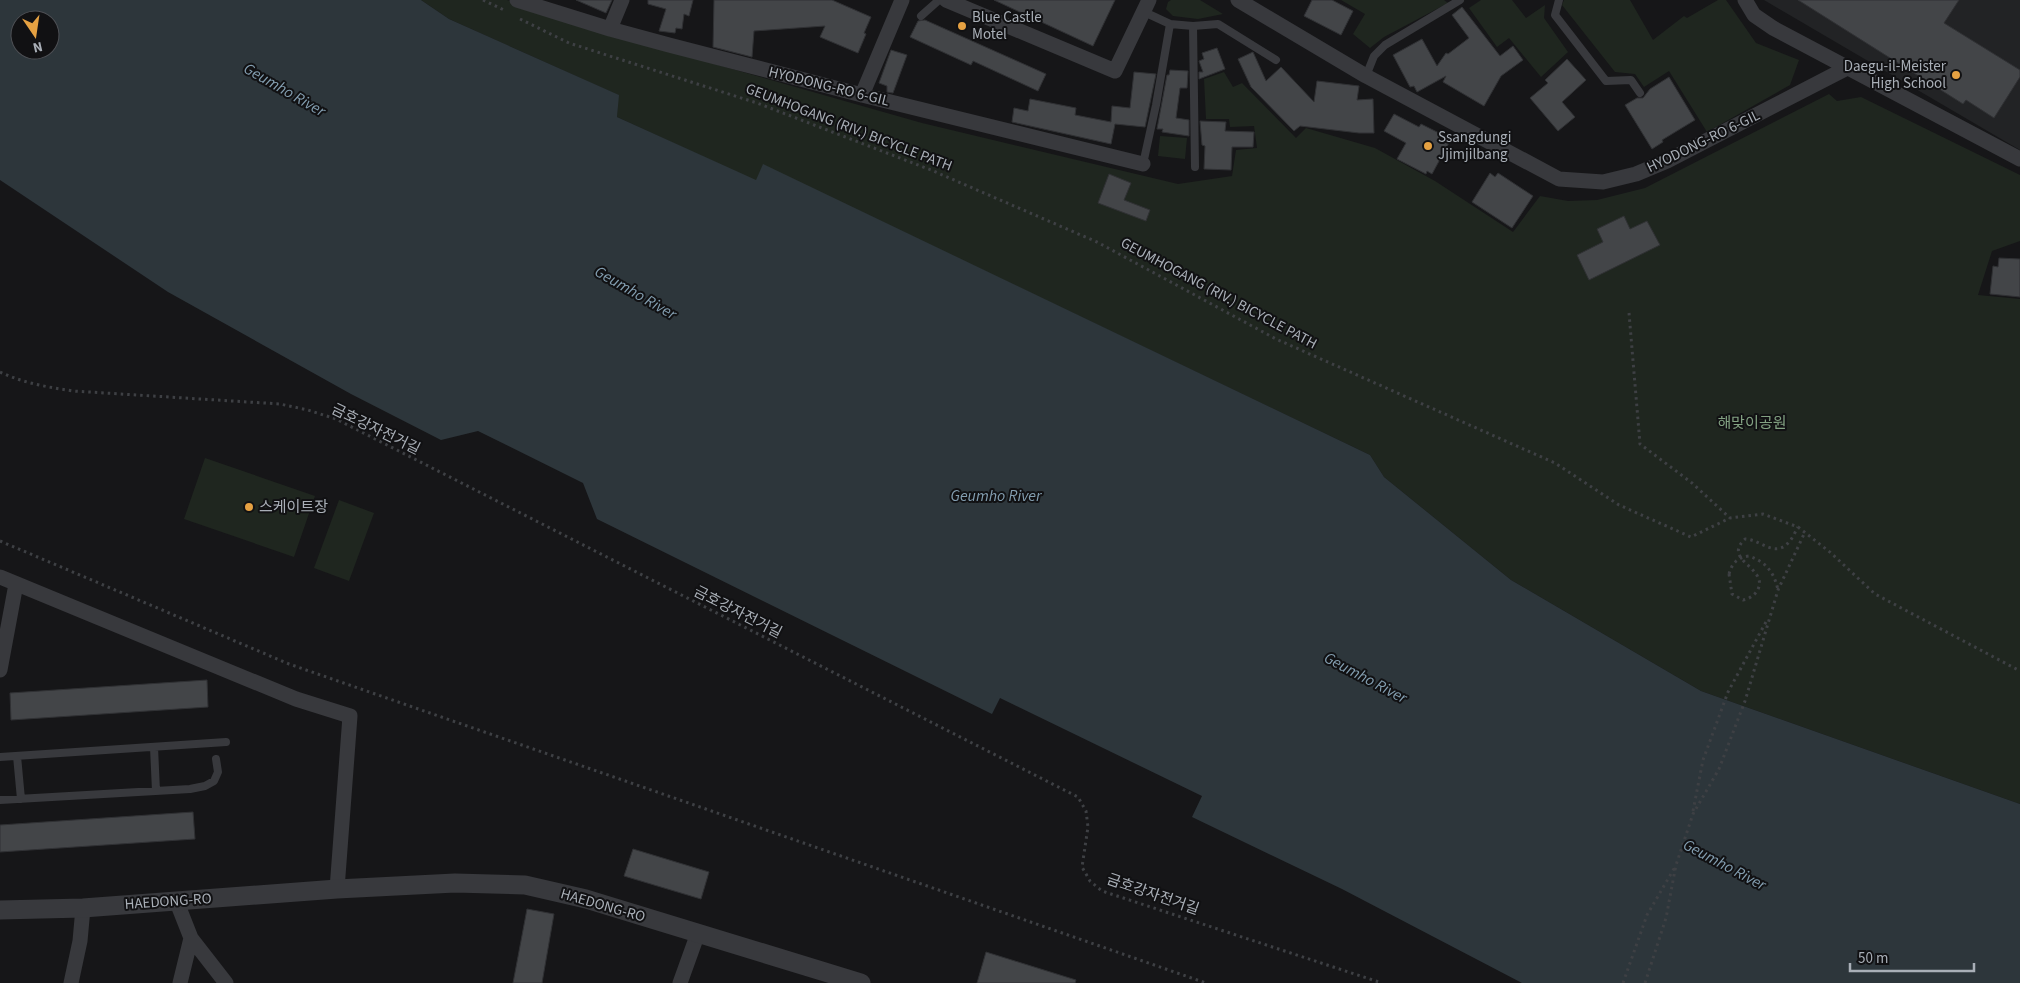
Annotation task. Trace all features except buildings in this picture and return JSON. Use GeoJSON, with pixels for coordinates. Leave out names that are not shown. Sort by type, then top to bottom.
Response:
{"type":"FeatureCollection","features":[{"type":"Feature","properties":{"kind":"street"},"geometry":{"type":"LineString","coordinates":[[610,29],[622,0]]}},
{"type":"Feature","properties":{"kind":"street"},"geometry":{"type":"LineString","coordinates":[[862,96],[902,0]]}},
{"type":"Feature","properties":{"kind":"street"},"geometry":{"type":"LineString","coordinates":[[946,0],[1115,71],[1145,6]]}},
{"type":"Feature","properties":{"kind":"street","name":"HYODONG-RO 6-GIL"},"geometry":{"type":"LineString","coordinates":[[1238,0],[1366,76],[1559,179],[1603,182],[1636,174],[1667,161],[1847,68]]}},
{"type":"Feature","properties":{"kind":"street"},"geometry":{"type":"LineString","coordinates":[[1745,0],[1754,15],[1773,28],[2020,159]]}},
{"type":"Feature","properties":{"kind":"street","name":"HYODONG-RO 6-GIL"},"geometry":{"type":"LineString","coordinates":[[513,6],[610,29],[862,96],[1143,164]]}},
{"type":"Feature","properties":{"kind":"street"},"geometry":{"type":"LineString","coordinates":[[0,577],[296,699],[350,716],[336,889]]}},
{"type":"Feature","properties":{"kind":"street"},"geometry":{"type":"LineString","coordinates":[[0,670],[16,584]]}},
{"type":"Feature","properties":{"kind":"street","name":"HAEDONG-RO"},"geometry":{"type":"LineString","coordinates":[[0,910],[83,908],[336,889],[455,883],[525,885],[586,899],[861,983]]}},
{"type":"Feature","properties":{"kind":"street"},"geometry":{"type":"LineString","coordinates":[[176,900],[191,938],[226,983]]}},
{"type":"Feature","properties":{"kind":"street"},"geometry":{"type":"LineString","coordinates":[[71,983],[80,941],[83,908]]}},
{"type":"Feature","properties":{"kind":"street"},"geometry":{"type":"LineString","coordinates":[[680,983],[698,933]]}},
{"type":"Feature","properties":{"kind":"street"},"geometry":{"type":"LineString","coordinates":[[180,983],[191,938]]}},
{"type":"Feature","properties":{"kind":"lane"},"geometry":{"type":"LineString","coordinates":[[921,16],[939,0]]}},
{"type":"Feature","properties":{"kind":"lane"},"geometry":{"type":"LineString","coordinates":[[1366,76],[1374,56],[1384,45],[1460,0]]}},
{"type":"Feature","properties":{"kind":"lane"},"geometry":{"type":"LineString","coordinates":[[1559,0],[1555,15],[1606,81],[1631,80],[1640,93]]}},
{"type":"Feature","properties":{"kind":"lane"},"geometry":{"type":"LineString","coordinates":[[1145,6],[1170,24],[1194,26],[1218,24],[1276,60]]}},
{"type":"Feature","properties":{"kind":"lane"},"geometry":{"type":"LineString","coordinates":[[1143,164],[1156,105],[1170,24]]}},
{"type":"Feature","properties":{"kind":"lane"},"geometry":{"type":"LineString","coordinates":[[1194,26],[1195,167]]}},
{"type":"Feature","properties":{"kind":"lane"},"geometry":{"type":"LineString","coordinates":[[0,758],[226,742]]}},
{"type":"Feature","properties":{"kind":"lane"},"geometry":{"type":"LineString","coordinates":[[154,747],[156,791]]}},
{"type":"Feature","properties":{"kind":"lane"},"geometry":{"type":"LineString","coordinates":[[17,756],[21,799]]}},
{"type":"Feature","properties":{"kind":"lane"},"geometry":{"type":"LineString","coordinates":[[0,800],[190,789],[205,786],[214,781],[218,772],[216,759]]}},
{"type":"Feature","properties":{"kind":"path"},"geometry":{"type":"LineString","coordinates":[[483,0],[513,6]]}},
{"type":"Feature","properties":{"kind":"path","name":"GEUMHOGANG (RIV.) BICYCLE PATH"},"geometry":{"type":"LineString","coordinates":[[517,17],[569,43],[757,103],[932,170],[1097,242],[1276,339],[1555,462],[1619,505],[1691,537],[1730,518],[1763,514],[1798,527],[1831,553],[1875,594],[2020,671]]}},
{"type":"Feature","properties":{"kind":"path"},"geometry":{"type":"LineString","coordinates":[[1629,313],[1640,444],[1692,483],[1730,518]]}},
{"type":"Feature","properties":{"kind":"path","name":"금호강자전거길"},"geometry":{"type":"LineString","coordinates":[[0,372],[45,387],[73,391],[280,404],[336,419],[1078,797],[1086,811],[1088,827],[1082,867],[1090,881],[1102,891],[1382,983]]}},
{"type":"Feature","properties":{"kind":"path"},"geometry":{"type":"LineString","coordinates":[[1778,590],[1771,569],[1764,563],[1749,556],[1736,561],[1731,567],[1729,574],[1732,594],[1743,600],[1753,597],[1759,586],[1759,579],[1756,573],[1742,560],[1738,551],[1740,544],[1745,539],[1752,539],[1772,549],[1780,548],[1787,544],[1798,527]]}},
{"type":"Feature","properties":{"kind":"path"},"geometry":{"type":"LineString","coordinates":[[1693,814],[1719,768],[1745,701],[1778,590],[1805,532]]}},
{"type":"Feature","properties":{"kind":"path"},"geometry":{"type":"LineString","coordinates":[[0,541],[289,664],[1206,983]]}},
{"type":"Feature","properties":{"kind":"path"},"geometry":{"type":"LineString","coordinates":[[1644,983],[1666,918],[1676,865],[1693,814],[1703,760],[1728,692],[1771,613]]}},
{"type":"Feature","properties":{"kind":"path"},"geometry":{"type":"LineString","coordinates":[[1624,983],[1647,915],[1676,865]]}},
{"type":"Feature","properties":{"kind":"shaded area","name":"Daegu-il-Meister High School"},"geometry":{"type":"Polygon","coordinates":[[[1764,0],[2020,0],[2020,150],[1764,0]]]}},
{"type":"Feature","properties":{"kind":"green space","name":"해맞이공원"},"geometry":{"type":"Polygon","coordinates":[[[421,0],[507,0],[676,53],[922,123],[1178,184],[1232,176],[1236,150],[1257,148],[1254,126],[1230,127],[1229,119],[1206,119],[1204,79],[1224,72],[1233,87],[1242,83],[1296,138],[1306,128],[1375,148],[1435,181],[1513,232],[1540,196],[1568,201],[1597,200],[1645,188],[1829,94],[1837,101],[1861,97],[2020,175],[2020,241],[1992,251],[1978,295],[2020,299],[2020,804],[1701,691],[1511,580],[1384,477],[1370,455],[763,165],[756,181],[617,117],[618,95],[449,19],[421,0]]]}},
{"type":"Feature","properties":{"kind":"green space"},"geometry":{"type":"Polygon","coordinates":[[[1171,0],[1200,0],[1223,14],[1198,19],[1173,16],[1166,9],[1168,2],[1171,0]]]}},
{"type":"Feature","properties":{"kind":"green space"},"geometry":{"type":"Polygon","coordinates":[[[1341,0],[1444,0],[1448,3],[1384,37],[1370,48],[1353,34],[1365,14],[1341,0]]]}},
{"type":"Feature","properties":{"kind":"green space"},"geometry":{"type":"Polygon","coordinates":[[[1481,0],[1512,0],[1526,18],[1545,5],[1544,18],[1568,52],[1541,77],[1509,38],[1497,47],[1469,8],[1481,0]]]}},
{"type":"Feature","properties":{"kind":"green space"},"geometry":{"type":"Polygon","coordinates":[[[1564,0],[1630,0],[1653,40],[1684,16],[1687,18],[1718,0],[1726,0],[1756,43],[1799,60],[1790,85],[1707,132],[1669,71],[1644,87],[1635,74],[1615,72],[1562,5],[1564,0]]]}},
{"type":"Feature","properties":{"kind":"green space"},"geometry":{"type":"Polygon","coordinates":[[[1160,136],[1187,138],[1185,159],[1158,156],[1160,136]]]}},
{"type":"Feature","properties":{"kind":"green space","name":"스케이트장"},"geometry":{"type":"Polygon","coordinates":[[[205,458],[315,496],[294,557],[184,519],[205,458]]]}},
{"type":"Feature","properties":{"kind":"green space"},"geometry":{"type":"Polygon","coordinates":[[[339,500],[374,513],[349,581],[314,568],[339,500]]]}},
{"type":"Feature","properties":{"kind":"water","name":"Geumho River"},"geometry":{"type":"Polygon","coordinates":[[[0,0],[421,0],[449,19],[619,95],[617,117],[756,180],[763,164],[1370,455],[1384,477],[1511,580],[1701,691],[2020,804],[2020,983],[1522,983],[1342,889],[1192,817],[1202,796],[1000,698],[992,714],[597,519],[583,483],[478,431],[441,440],[351,394],[168,292],[0,180],[0,0]]]}},
{"type":"Feature","properties":{"kind":"place","name":"Blue Castle Motel"},"geometry":{"type":"Point","coordinates":[962,26]}},
{"type":"Feature","properties":{"kind":"place","name":"Daegu-il-Meister High School"},"geometry":{"type":"Point","coordinates":[1956,75]}},
{"type":"Feature","properties":{"kind":"place","name":"Ssangdungi Jjimjilbang"},"geometry":{"type":"Point","coordinates":[1428,146]}},
{"type":"Feature","properties":{"kind":"place","name":"스케이트장"},"geometry":{"type":"Point","coordinates":[249,507]}}]}
